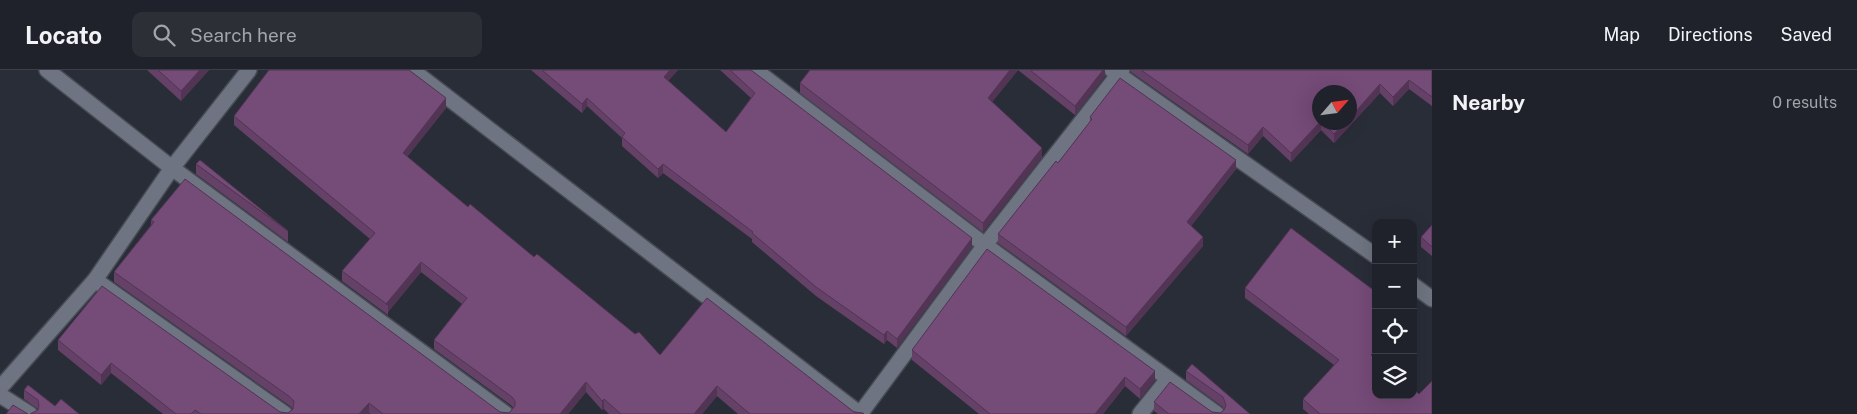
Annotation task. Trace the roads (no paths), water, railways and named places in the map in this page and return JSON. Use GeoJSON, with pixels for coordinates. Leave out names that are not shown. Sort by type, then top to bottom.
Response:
{"type":"FeatureCollection","features":[{"type":"Feature","properties":{"kind":"street"},"geometry":{"type":"LineString","coordinates":[[47,70],[172,168],[506,414]]}},
{"type":"Feature","properties":{"kind":"street"},"geometry":{"type":"LineString","coordinates":[[0,388],[95,280],[172,168],[249,70]]}},
{"type":"Feature","properties":{"kind":"street"},"geometry":{"type":"LineString","coordinates":[[412,70],[860,414],[1117,72],[1372,253]]}},
{"type":"Feature","properties":{"kind":"street"},"geometry":{"type":"LineString","coordinates":[[755,70],[985,246],[1217,414]]}},
{"type":"Feature","properties":{"kind":"street"},"geometry":{"type":"LineString","coordinates":[[95,280],[285,414]]}},
{"type":"Feature","properties":{"kind":"street"},"geometry":{"type":"LineString","coordinates":[[1417,288],[1432,299]]}},
{"type":"Feature","properties":{"kind":"street"},"geometry":{"type":"LineString","coordinates":[[1140,414],[1168,379]]}},
{"type":"Feature","properties":{"kind":"street"},"geometry":{"type":"LineString","coordinates":[[0,395],[30,414]]}}]}
